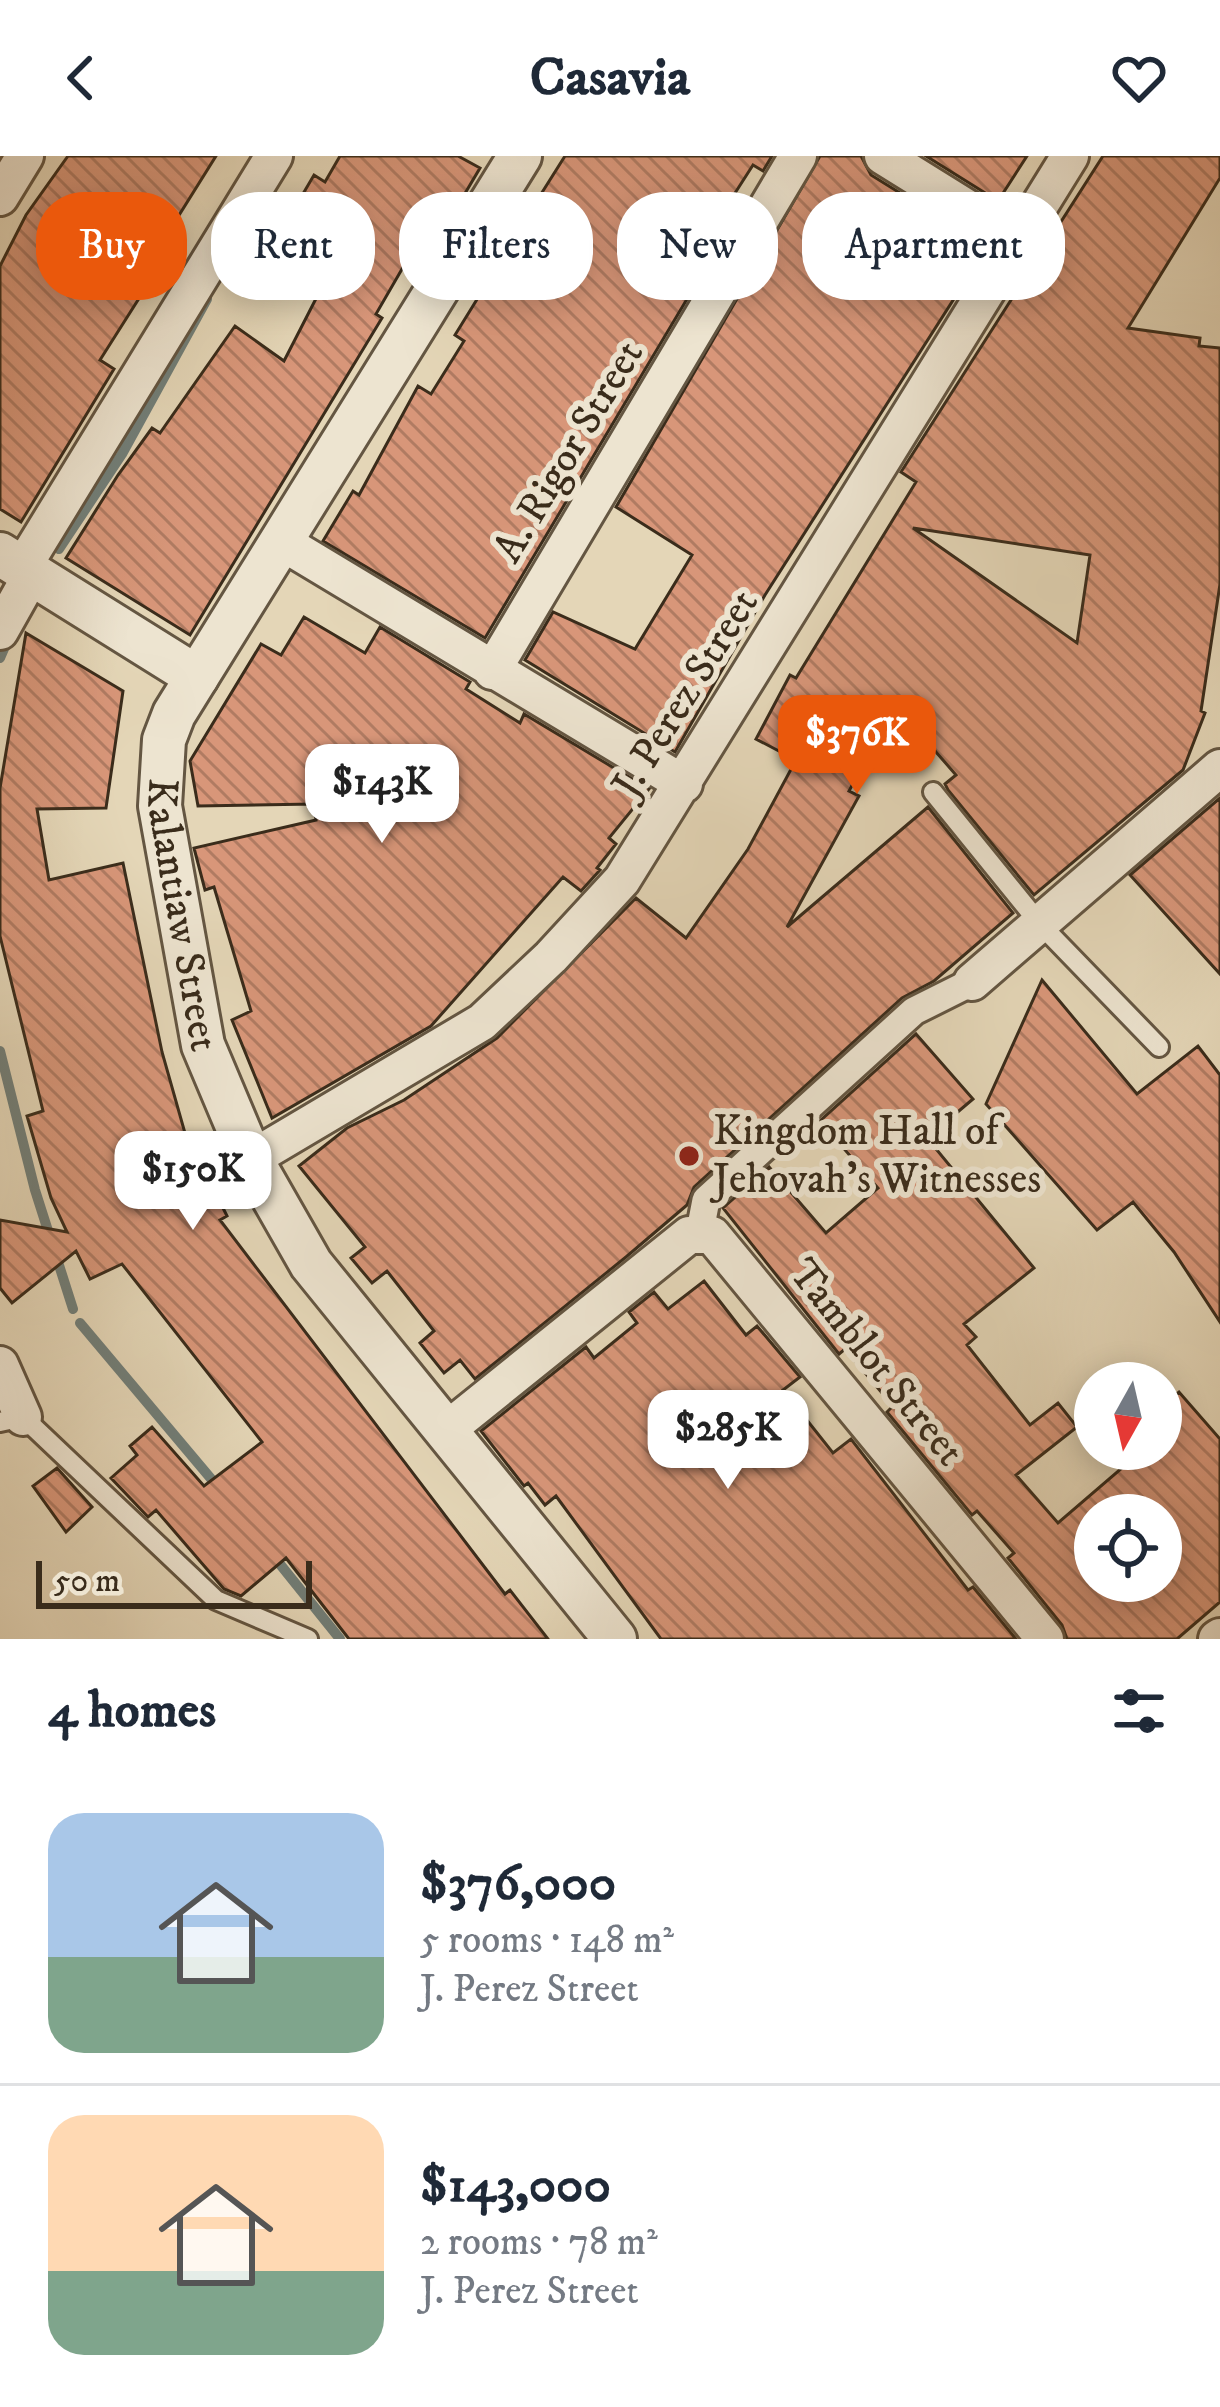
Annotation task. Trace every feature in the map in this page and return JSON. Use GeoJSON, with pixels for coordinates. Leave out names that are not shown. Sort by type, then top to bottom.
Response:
{"type":"FeatureCollection","features":[{"type":"Feature","properties":{"kind":"street"},"geometry":{"type":"LineString","coordinates":[[0,197],[25,156]]}},
{"type":"Feature","properties":{"kind":"street"},"geometry":{"type":"LineString","coordinates":[[0,631],[18,565],[274,156]]}},
{"type":"Feature","properties":{"kind":"street","name":"Kalantiaw Street"},"geometry":{"type":"LineString","coordinates":[[520,156],[197,677],[164,740],[159,772],[163,842],[203,1045],[251,1160],[310,1264],[615,1639]]}},
{"type":"Feature","properties":{"kind":"street","name":"A. Rigor Street"},"geometry":{"type":"LineString","coordinates":[[492,671],[798,156]]}},
{"type":"Feature","properties":{"kind":"street"},"geometry":{"type":"LineString","coordinates":[[883,156],[941,192]]}},
{"type":"Feature","properties":{"kind":"street","name":"J. Perez Street"},"geometry":{"type":"LineString","coordinates":[[1048,192],[1070,156]]}},
{"type":"Feature","properties":{"kind":"street","name":"J. Perez Street"},"geometry":{"type":"LineString","coordinates":[[251,1160],[482,1022],[622,880],[981,300]]}},
{"type":"Feature","properties":{"kind":"street"},"geometry":{"type":"LineString","coordinates":[[282,542],[684,784]]}},
{"type":"Feature","properties":{"kind":"street"},"geometry":{"type":"LineString","coordinates":[[18,565],[197,677]]}},
{"type":"Feature","properties":{"kind":"street"},"geometry":{"type":"LineString","coordinates":[[448,1430],[700,1231],[706,1200],[914,1011],[972,982],[1220,768]]}},
{"type":"Feature","properties":{"kind":"street","name":"Tamblot Street"},"geometry":{"type":"LineString","coordinates":[[700,1231],[712,1235],[1045,1639]]}},
{"type":"Feature","properties":{"kind":"street"},"geometry":{"type":"LineString","coordinates":[[0,1365],[11,1419]]}},
{"type":"Feature","properties":{"kind":"lane"},"geometry":{"type":"LineString","coordinates":[[933,792],[1040,924],[1159,1046]]}},
{"type":"Feature","properties":{"kind":"lane"},"geometry":{"type":"LineString","coordinates":[[11,1419],[216,1600],[308,1639]]}},
{"type":"Feature","properties":{"kind":"building"},"geometry":{"type":"Polygon","coordinates":[[[68,156],[216,156],[187,202],[187,192],[42,192],[68,156]]]}},
{"type":"Feature","properties":{"kind":"building"},"geometry":{"type":"Polygon","coordinates":[[[340,156],[458,156],[480,168],[466,192],[399,192],[399,274],[376,314],[382,318],[190,635],[66,558],[152,428],[160,433],[235,326],[284,361],[315,300],[375,300],[375,192],[304,192],[314,175],[325,182],[340,156]]]}},
{"type":"Feature","properties":{"kind":"building"},"geometry":{"type":"Polygon","coordinates":[[[565,156],[772,156],[763,171],[753,165],[736,192],[617,192],[617,300],[686,300],[485,638],[323,541],[353,491],[359,495],[418,386],[431,394],[464,341],[455,335],[477,300],[593,300],[593,192],[542,192],[565,156]]]}},
{"type":"Feature","properties":{"kind":"building"},"geometry":{"type":"Polygon","coordinates":[[[820,156],[861,156],[871,175],[898,192],[802,192],[802,300],[953,300],[765,595],[675,752],[525,660],[553,612],[635,649],[692,555],[616,507],[736,300],[778,300],[778,228],[820,156]]]}},
{"type":"Feature","properties":{"kind":"building"},"geometry":{"type":"Polygon","coordinates":[[[926,156],[1027,156],[1004,192],[984,192],[926,156]]]}},
{"type":"Feature","properties":{"kind":"building"},"geometry":{"type":"Polygon","coordinates":[[[1103,156],[1220,156],[1220,178],[1128,328],[1200,338],[1199,346],[1220,348],[1220,584],[1201,711],[1205,713],[1183,770],[1034,895],[948,790],[945,784],[956,775],[895,705],[849,791],[859,796],[787,927],[928,807],[1013,913],[934,981],[902,998],[694,1187],[687,1205],[626,1257],[475,1379],[460,1360],[444,1373],[420,1343],[434,1331],[387,1271],[372,1283],[351,1258],[365,1247],[299,1166],[347,1128],[404,1100],[497,1038],[636,898],[686,938],[748,849],[796,760],[756,739],[790,675],[796,678],[916,482],[901,472],[1011,300],[1065,300],[1065,215],[1103,156]],[[913,528],[1077,643],[1090,555],[913,528]]]}},
{"type":"Feature","properties":{"kind":"building"},"geometry":{"type":"Polygon","coordinates":[[[36,201],[36,300],[138,300],[100,360],[114,369],[21,522],[0,509],[0,266],[36,201]]]}},
{"type":"Feature","properties":{"kind":"building"},"geometry":{"type":"Polygon","coordinates":[[[304,617],[365,653],[380,627],[470,682],[466,689],[520,723],[524,714],[649,789],[609,838],[616,844],[581,891],[563,877],[431,1026],[272,1118],[232,1020],[251,1011],[214,887],[205,890],[194,848],[316,820],[314,804],[198,806],[190,761],[261,644],[281,655],[304,617]]]}},
{"type":"Feature","properties":{"kind":"building"},"geometry":{"type":"Polygon","coordinates":[[[26,633],[123,691],[106,808],[37,809],[49,880],[123,863],[162,1052],[192,1158],[197,1156],[227,1216],[220,1220],[505,1594],[510,1590],[548,1639],[349,1639],[286,1558],[241,1596],[224,1589],[156,1510],[148,1517],[111,1478],[137,1455],[130,1446],[152,1427],[204,1486],[262,1442],[122,1264],[90,1279],[76,1251],[12,1303],[0,1288],[0,1220],[67,1232],[51,1198],[27,1116],[43,1111],[0,936],[0,788],[26,633]]]}},
{"type":"Feature","properties":{"kind":"building"},"geometry":{"type":"Polygon","coordinates":[[[1220,798],[1220,974],[1130,875],[1220,798]]]}},
{"type":"Feature","properties":{"kind":"building"},"geometry":{"type":"Polygon","coordinates":[[[1042,980],[1137,1094],[1198,1046],[1220,1075],[1220,1322],[1174,1252],[1133,1202],[1097,1230],[986,1104],[1042,980]]]}},
{"type":"Feature","properties":{"kind":"building"},"geometry":{"type":"Polygon","coordinates":[[[916,1034],[973,1099],[927,1138],[1034,1268],[964,1324],[976,1337],[967,1345],[1030,1425],[1058,1403],[1074,1423],[1074,1429],[1016,1475],[1058,1523],[1074,1509],[1074,1602],[1182,1602],[1182,1494],[1092,1494],[1120,1470],[1182,1470],[1182,1395],[1220,1439],[1220,1602],[1177,1639],[1067,1639],[1062,1625],[1008,1558],[1014,1553],[977,1511],[972,1515],[887,1412],[893,1406],[845,1349],[839,1354],[723,1208],[769,1167],[826,1233],[878,1188],[820,1121],[916,1034]]]}},
{"type":"Feature","properties":{"kind":"building"},"geometry":{"type":"Polygon","coordinates":[[[704,1281],[746,1335],[757,1326],[800,1377],[783,1390],[833,1453],[851,1439],[968,1590],[973,1587],[1016,1639],[661,1639],[556,1496],[545,1505],[528,1483],[524,1486],[481,1431],[586,1347],[594,1358],[637,1323],[629,1312],[654,1292],[668,1309],[704,1281]]]}},
{"type":"Feature","properties":{"kind":"building"},"geometry":{"type":"Polygon","coordinates":[[[57,1468],[92,1507],[66,1532],[33,1486],[57,1468]]]}},
{"type":"Feature","properties":{"kind":"waterway"},"geometry":{"type":"LineString","coordinates":[[59,549],[122,454],[207,299]]}},
{"type":"Feature","properties":{"kind":"waterway"},"geometry":{"type":"LineString","coordinates":[[0,658],[9,637]]}},
{"type":"Feature","properties":{"kind":"waterway"},"geometry":{"type":"LineString","coordinates":[[0,1051],[35,1190],[73,1309]]}},
{"type":"Feature","properties":{"kind":"waterway"},"geometry":{"type":"LineString","coordinates":[[80,1323],[218,1487]]}},
{"type":"Feature","properties":{"kind":"waterway"},"geometry":{"type":"LineString","coordinates":[[271,1553],[340,1639]]}},
{"type":"Feature","properties":{"kind":"place","name":"Kingdom Hall of Jehovah's Witnesses"},"geometry":{"type":"Point","coordinates":[689,1156]}}]}
